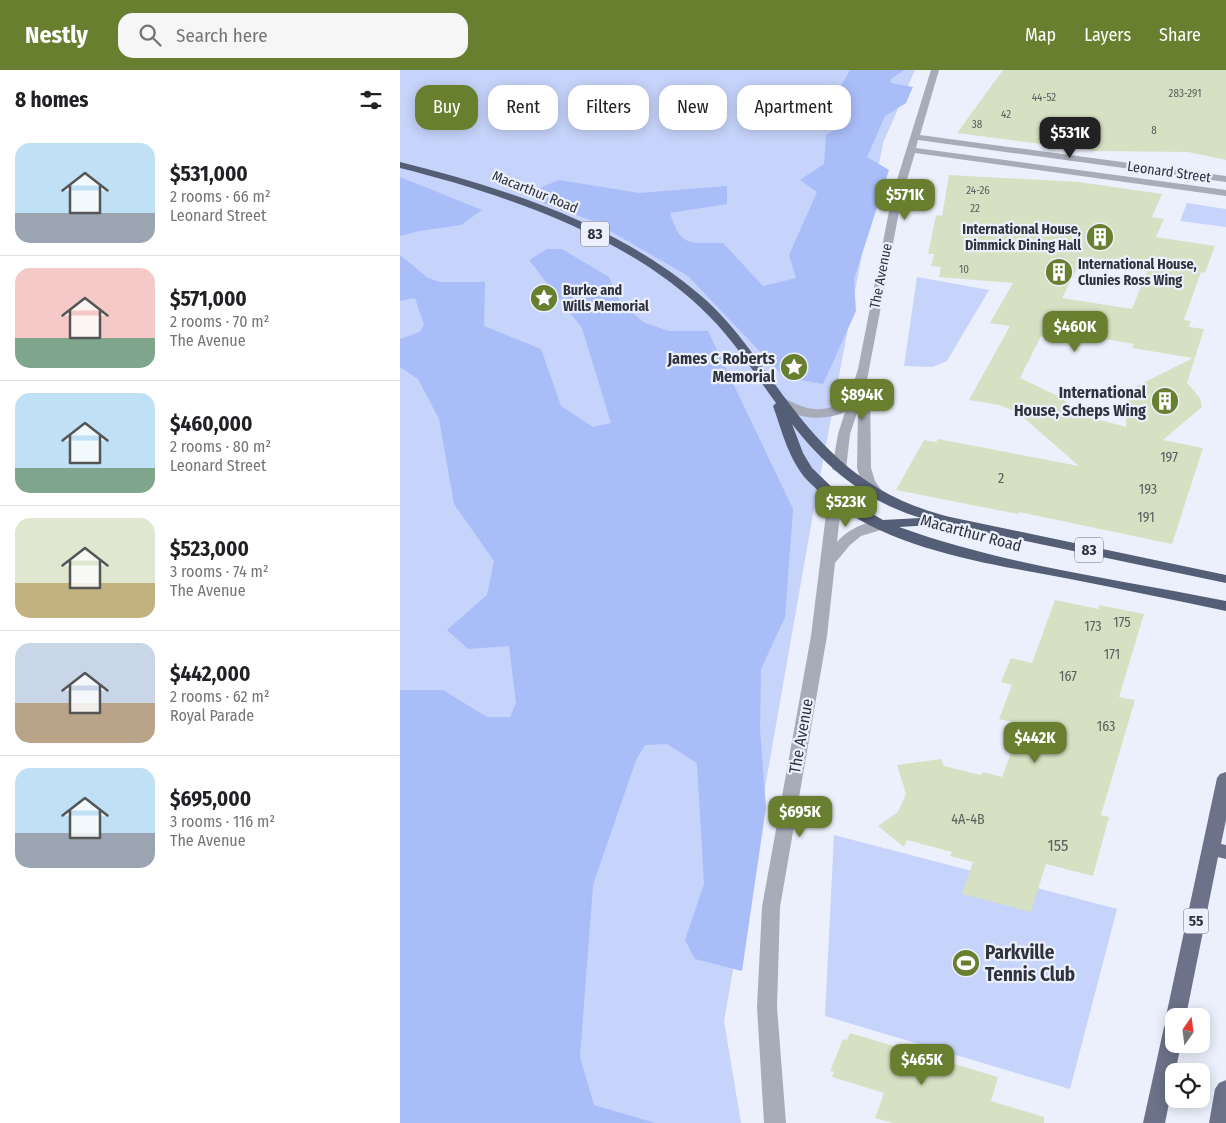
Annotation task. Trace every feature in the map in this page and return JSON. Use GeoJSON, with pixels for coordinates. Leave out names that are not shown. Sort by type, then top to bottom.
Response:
{"type":"FeatureCollection","features":[{"type":"Feature","properties":{"kind":"highway","name":"Macarthur Road"},"geometry":{"type":"LineString","coordinates":[[400,165],[457,180],[515,199],[560,218],[636,255],[681,286],[721,321],[743,347],[778,397],[823,453],[839,468],[876,494],[906,508],[952,521],[1226,579]]}},
{"type":"Feature","properties":{"kind":"highway","name":"Macarthur Road"},"geometry":{"type":"LineString","coordinates":[[778,397],[802,463],[812,476],[835,498],[859,514],[882,525],[961,551],[1226,606]]}},
{"type":"Feature","properties":{"kind":"highway"},"geometry":{"type":"LineString","coordinates":[[835,498],[839,468]]}},
{"type":"Feature","properties":{"kind":"highway"},"geometry":{"type":"LineString","coordinates":[[882,525],[912,521],[952,521]]}},
{"type":"Feature","properties":{"kind":"main road","name":"55"},"geometry":{"type":"LineString","coordinates":[[1178,1008],[1219,850],[1226,778]]}},
{"type":"Feature","properties":{"kind":"main road"},"geometry":{"type":"LineString","coordinates":[[1154,1123],[1169,1053]]}},
{"type":"Feature","properties":{"kind":"main road"},"geometry":{"type":"LineString","coordinates":[[1220,1123],[1226,1088]]}},
{"type":"Feature","properties":{"kind":"street","name":"The Avenue"},"geometry":{"type":"LineString","coordinates":[[839,468],[844,434],[864,369],[897,196],[935,70]]}},
{"type":"Feature","properties":{"kind":"street","name":"Leonard Street"},"geometry":{"type":"LineString","coordinates":[[914,137],[1226,179]]}},
{"type":"Feature","properties":{"kind":"street"},"geometry":{"type":"LineString","coordinates":[[961,157],[969,145]]}},
{"type":"Feature","properties":{"kind":"street","name":"Leonard Street"},"geometry":{"type":"LineString","coordinates":[[910,150],[1226,193]]}},
{"type":"Feature","properties":{"kind":"street","name":"The Avenue"},"geometry":{"type":"LineString","coordinates":[[864,369],[864,468],[868,481],[876,494]]}},
{"type":"Feature","properties":{"kind":"street"},"geometry":{"type":"LineString","coordinates":[[778,397],[801,411],[824,414],[841,410],[854,400]]}},
{"type":"Feature","properties":{"kind":"street","name":"The Avenue"},"geometry":{"type":"LineString","coordinates":[[775,1123],[767,1006],[772,907],[818,636],[835,498]]}},
{"type":"Feature","properties":{"kind":"street"},"geometry":{"type":"LineString","coordinates":[[826,564],[853,534],[862,528],[882,525]]}},
{"type":"Feature","properties":{"kind":"shaded area"},"geometry":{"type":"Polygon","coordinates":[[[400,70],[915,70],[883,143],[813,514],[724,1021],[741,1123],[400,1123],[400,70]]]}},
{"type":"Feature","properties":{"kind":"shaded area"},"geometry":{"type":"Polygon","coordinates":[[[850,70],[904,70],[891,79],[891,83],[913,87],[906,103],[885,116],[867,157],[889,170],[854,279],[856,311],[823,384],[784,377],[688,276],[593,221],[538,201],[535,190],[559,180],[639,193],[727,186],[727,204],[670,213],[678,233],[688,241],[695,243],[723,243],[763,286],[796,278],[789,255],[817,192],[800,180],[824,164],[826,135],[834,130],[851,130],[851,85],[841,85],[850,70]]]}},
{"type":"Feature","properties":{"kind":"shaded area"},"geometry":{"type":"Polygon","coordinates":[[[400,177],[482,210],[461,225],[419,231],[400,236],[400,177]]]}},
{"type":"Feature","properties":{"kind":"shaded area"},"geometry":{"type":"Polygon","coordinates":[[[1187,203],[1226,209],[1226,227],[1180,221],[1187,203]]]}},
{"type":"Feature","properties":{"kind":"shaded area"},"geometry":{"type":"Polygon","coordinates":[[[547,249],[562,249],[609,277],[621,304],[645,323],[669,331],[708,331],[793,509],[785,617],[761,669],[760,730],[766,807],[742,971],[695,959],[685,940],[704,884],[697,763],[667,744],[645,745],[636,760],[593,885],[580,1057],[594,1105],[655,1123],[400,1123],[400,690],[443,690],[487,717],[510,717],[516,703],[509,646],[468,649],[447,630],[487,595],[494,561],[454,504],[439,419],[418,379],[400,367],[400,339],[420,332],[424,325],[415,298],[400,301],[400,255],[428,278],[440,282],[485,282],[484,326],[541,349],[561,406],[593,427],[611,423],[582,328],[529,260],[547,249]]]}},
{"type":"Feature","properties":{"kind":"shaded area"},"geometry":{"type":"Polygon","coordinates":[[[917,277],[989,290],[947,361],[932,367],[904,366],[917,277]]]}},
{"type":"Feature","properties":{"kind":"shaded area","name":"Parkville Tennis Club"},"geometry":{"type":"Polygon","coordinates":[[[834,835],[1117,909],[1070,1089],[825,1016],[834,835]]]}},
{"type":"Feature","properties":{"kind":"building"},"geometry":{"type":"Polygon","coordinates":[[[1003,70],[1226,70],[1226,160],[1188,152],[1096,151],[957,133],[1003,70]]]}},
{"type":"Feature","properties":{"kind":"building"},"geometry":{"type":"Polygon","coordinates":[[[949,175],[1079,182],[1162,194],[1152,217],[1164,219],[1156,237],[1215,246],[1205,273],[1201,272],[1184,320],[1191,321],[1189,327],[1204,329],[1187,383],[1200,398],[1202,407],[1163,440],[1203,448],[1172,544],[1019,512],[1018,514],[896,490],[924,440],[936,442],[938,439],[1079,466],[1017,412],[999,405],[969,400],[1010,326],[990,323],[1013,283],[939,277],[941,267],[931,266],[934,254],[928,254],[935,220],[937,215],[942,216],[949,175]],[[1083,257],[1062,298],[1132,309],[1149,267],[1083,257]],[[1060,310],[1048,337],[1041,336],[1020,378],[1060,397],[1076,410],[1097,419],[1126,427],[1128,393],[1133,388],[1193,358],[1132,348],[1134,344],[1083,335],[1060,310]]]}},
{"type":"Feature","properties":{"kind":"building"},"geometry":{"type":"Polygon","coordinates":[[[1055,600],[1098,609],[1099,605],[1144,614],[1119,697],[1135,700],[1101,815],[1109,817],[1093,876],[1046,864],[1031,912],[962,894],[973,862],[950,856],[952,852],[907,840],[904,847],[878,826],[898,812],[906,794],[897,765],[941,759],[944,766],[981,775],[983,772],[1002,777],[1022,724],[999,719],[1012,685],[1001,682],[1011,658],[1032,663],[1055,600]]]}},
{"type":"Feature","properties":{"kind":"building"},"geometry":{"type":"Polygon","coordinates":[[[850,1033],[998,1077],[991,1101],[1044,1117],[1044,1123],[893,1123],[875,1118],[884,1093],[832,1077],[834,1072],[830,1071],[843,1039],[847,1040],[850,1033]]]}},
{"type":"Feature","properties":{"kind":"place","name":"International House, Dimmick Dining Hall"},"geometry":{"type":"Point","coordinates":[1100,237]}},
{"type":"Feature","properties":{"kind":"place","name":"International House, Clunies Ross Wing"},"geometry":{"type":"Point","coordinates":[1059,272]}},
{"type":"Feature","properties":{"kind":"place","name":"Burke and Wills Memorial"},"geometry":{"type":"Point","coordinates":[544,298]}},
{"type":"Feature","properties":{"kind":"place","name":"James C Roberts Memorial"},"geometry":{"type":"Point","coordinates":[794,367]}},
{"type":"Feature","properties":{"kind":"place","name":"International House, Scheps Wing"},"geometry":{"type":"Point","coordinates":[1165,401]}},
{"type":"Feature","properties":{"kind":"place","name":"Parkville Tennis Club"},"geometry":{"type":"Point","coordinates":[966,963]}}]}
